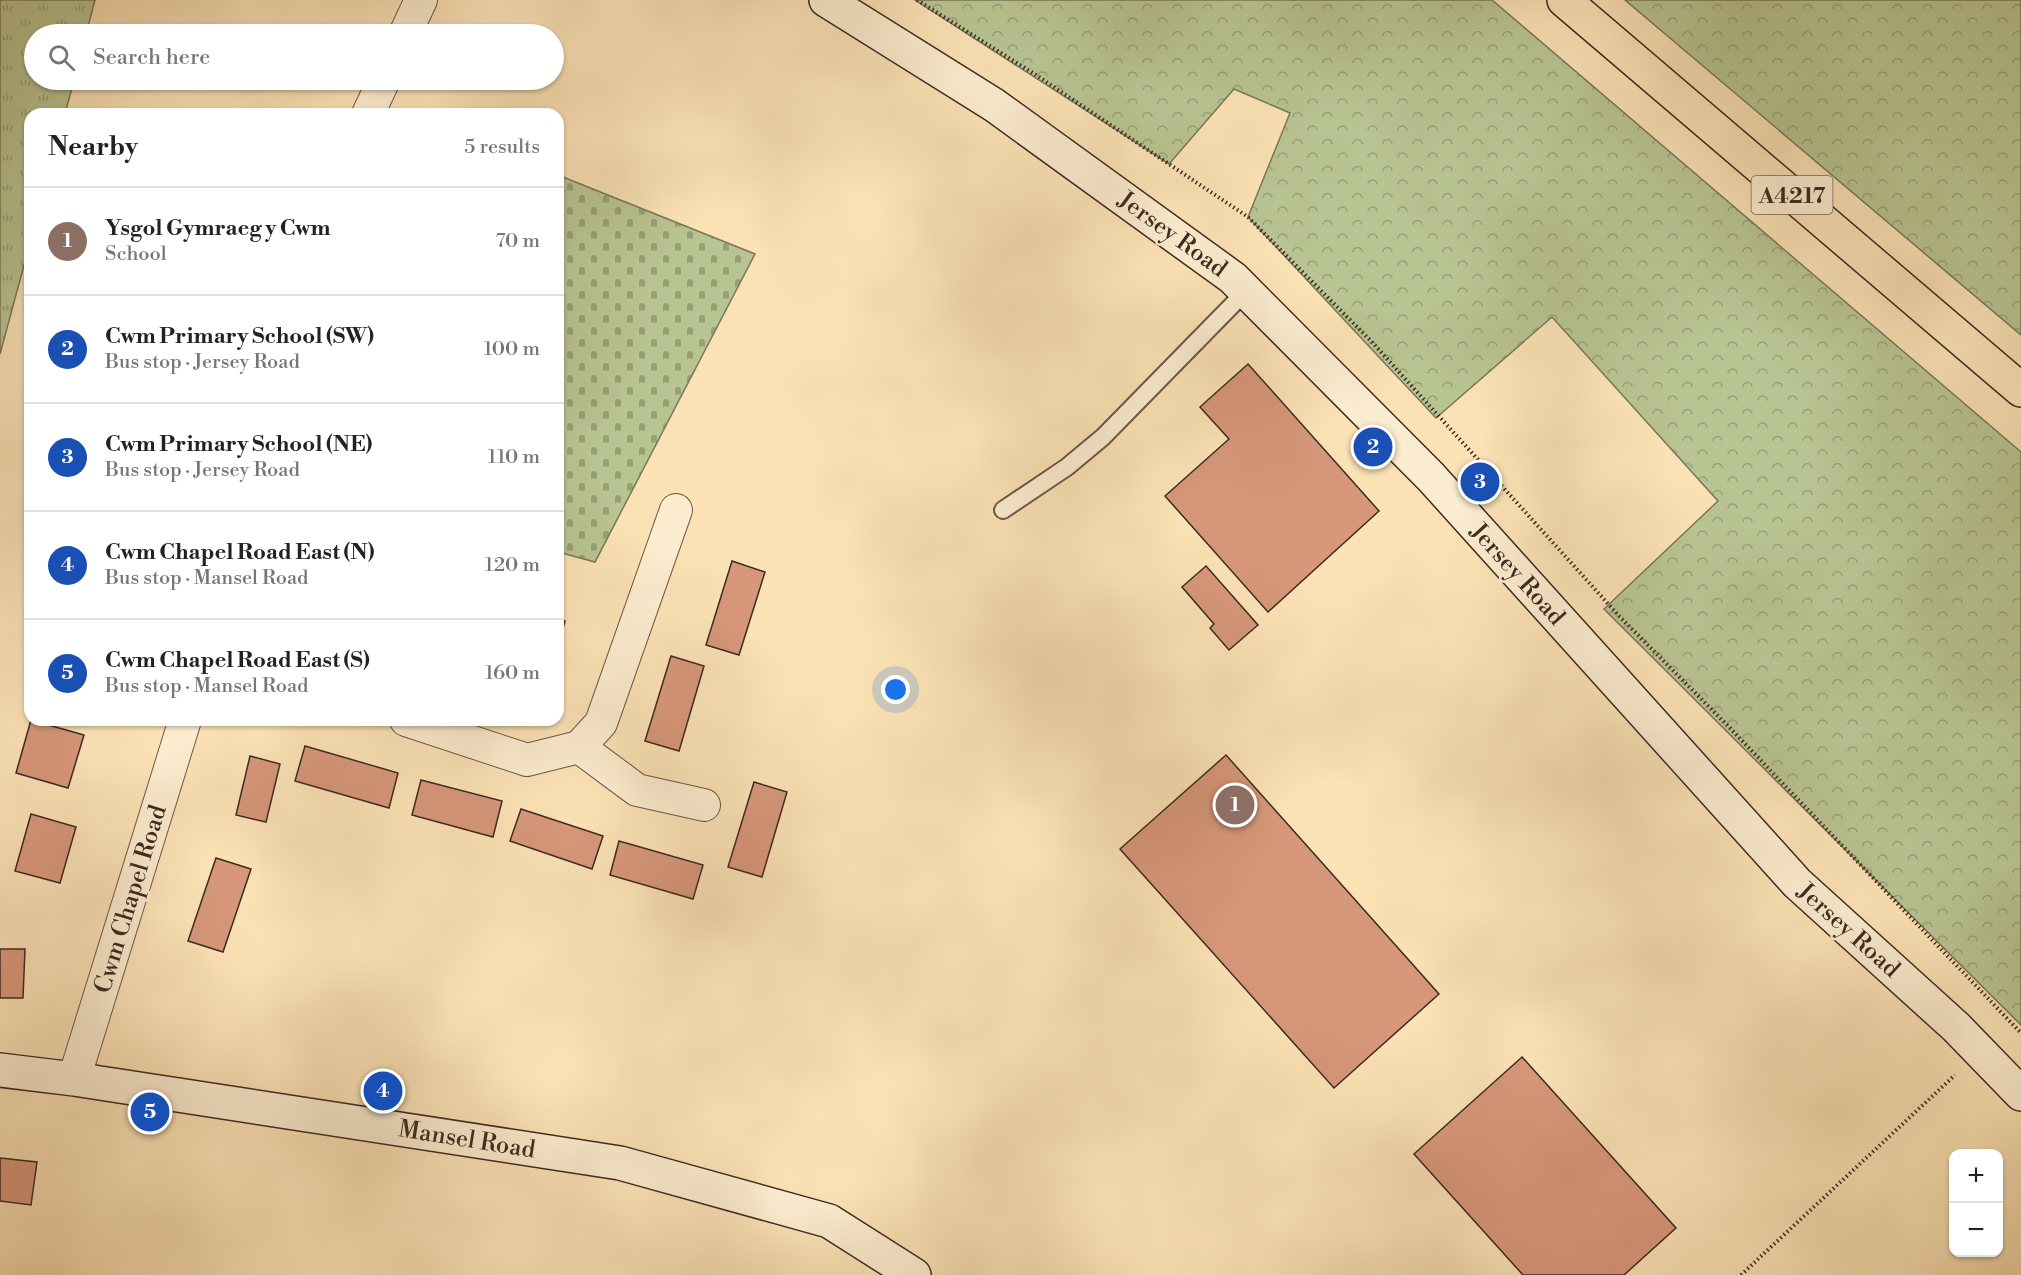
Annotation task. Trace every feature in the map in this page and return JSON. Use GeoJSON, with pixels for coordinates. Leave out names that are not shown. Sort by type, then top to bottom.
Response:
{"type":"FeatureCollection","features":[{"type":"Feature","properties":{"kind":"main road","name":"Jersey Road"},"geometry":{"type":"LineString","coordinates":[[826,0],[994,105],[1233,278],[1431,477],[1797,884],[1956,1027],[2021,1094]]}},
{"type":"Feature","properties":{"kind":"main road","name":"A4217"},"geometry":{"type":"LineString","coordinates":[[1563,0],[2021,390]]}},
{"type":"Feature","properties":{"kind":"main road","name":"Mansel Road"},"geometry":{"type":"LineString","coordinates":[[0,1070],[74,1078],[620,1162],[829,1221],[914,1275]]}},
{"type":"Feature","properties":{"kind":"street"},"geometry":{"type":"LineString","coordinates":[[410,24],[421,0]]}},
{"type":"Feature","properties":{"kind":"street"},"geometry":{"type":"LineString","coordinates":[[371,108],[379,90]]}},
{"type":"Feature","properties":{"kind":"street"},"geometry":{"type":"LineString","coordinates":[[424,726],[526,760],[579,747],[601,723],[676,510]]}},
{"type":"Feature","properties":{"kind":"street","name":"Cwm Chapel Road"},"geometry":{"type":"LineString","coordinates":[[74,1078],[183,726]]}},
{"type":"Feature","properties":{"kind":"street"},"geometry":{"type":"LineString","coordinates":[[579,747],[637,790],[704,805]]}},
{"type":"Feature","properties":{"kind":"lane"},"geometry":{"type":"LineString","coordinates":[[1003,510],[1067,467],[1103,437],[1246,291]]}},
{"type":"Feature","properties":{"kind":"path"},"geometry":{"type":"LineString","coordinates":[[1741,1275],[1980,1052]]}},
{"type":"Feature","properties":{"kind":"green space"},"geometry":{"type":"Polygon","coordinates":[[[0,0],[95,0],[89,24],[24,24],[24,90],[71,90],[67,108],[24,108],[24,265],[0,354],[0,0]]]}},
{"type":"Feature","properties":{"kind":"green space"},"geometry":{"type":"Polygon","coordinates":[[[915,0],[1492,0],[2021,452],[2021,1025],[1604,609],[1718,501],[1552,317],[1436,418],[1248,217],[1290,113],[1234,89],[1169,164],[915,0]]]}},
{"type":"Feature","properties":{"kind":"green space"},"geometry":{"type":"Polygon","coordinates":[[[1625,0],[2021,0],[2021,335],[1625,0]]]}},
{"type":"Feature","properties":{"kind":"green space"},"geometry":{"type":"Polygon","coordinates":[[[564,177],[755,254],[595,562],[564,554],[564,177]]]}},
{"type":"Feature","properties":{"kind":"building"},"geometry":{"type":"Polygon","coordinates":[[[1248,364],[1379,511],[1268,612],[1165,496],[1229,439],[1200,407],[1248,364]]]}},
{"type":"Feature","properties":{"kind":"building"},"geometry":{"type":"Polygon","coordinates":[[[732,561],[765,572],[739,655],[706,645],[732,561]]]}},
{"type":"Feature","properties":{"kind":"building"},"geometry":{"type":"Polygon","coordinates":[[[1206,566],[1258,625],[1229,650],[1210,628],[1214,624],[1182,587],[1206,566]]]}},
{"type":"Feature","properties":{"kind":"building"},"geometry":{"type":"Polygon","coordinates":[[[671,656],[704,666],[679,751],[645,741],[671,656]]]}},
{"type":"Feature","properties":{"kind":"building"},"geometry":{"type":"Polygon","coordinates":[[[29,726],[52,726],[84,735],[68,788],[16,773],[29,726]]]}},
{"type":"Feature","properties":{"kind":"building"},"geometry":{"type":"Polygon","coordinates":[[[305,746],[398,773],[389,808],[295,781],[305,746]]]}},
{"type":"Feature","properties":{"kind":"building"},"geometry":{"type":"Polygon","coordinates":[[[1226,755],[1439,994],[1334,1088],[1120,849],[1226,755]]]}},
{"type":"Feature","properties":{"kind":"building"},"geometry":{"type":"Polygon","coordinates":[[[250,756],[280,764],[266,822],[236,815],[250,756]]]}},
{"type":"Feature","properties":{"kind":"building"},"geometry":{"type":"Polygon","coordinates":[[[421,780],[502,801],[493,837],[412,815],[421,780]]]}},
{"type":"Feature","properties":{"kind":"building"},"geometry":{"type":"Polygon","coordinates":[[[754,782],[787,792],[762,877],[728,867],[754,782]]]}},
{"type":"Feature","properties":{"kind":"building"},"geometry":{"type":"Polygon","coordinates":[[[521,809],[603,836],[592,869],[510,841],[521,809]]]}},
{"type":"Feature","properties":{"kind":"building"},"geometry":{"type":"Polygon","coordinates":[[[31,814],[76,827],[60,883],[15,871],[31,814]]]}},
{"type":"Feature","properties":{"kind":"building"},"geometry":{"type":"Polygon","coordinates":[[[619,841],[703,865],[693,899],[610,875],[619,841]]]}},
{"type":"Feature","properties":{"kind":"building"},"geometry":{"type":"Polygon","coordinates":[[[216,858],[251,869],[223,952],[188,941],[216,858]]]}},
{"type":"Feature","properties":{"kind":"building"},"geometry":{"type":"Polygon","coordinates":[[[0,949],[25,949],[23,998],[0,998],[0,949]]]}},
{"type":"Feature","properties":{"kind":"building"},"geometry":{"type":"Polygon","coordinates":[[[1522,1057],[1676,1228],[1624,1275],[1523,1275],[1414,1154],[1522,1057]]]}},
{"type":"Feature","properties":{"kind":"building"},"geometry":{"type":"Polygon","coordinates":[[[0,1158],[37,1162],[31,1205],[0,1201],[0,1158]]]}},
{"type":"Feature","properties":{"kind":"place","name":"Cwm Primary School (SW)"},"geometry":{"type":"Point","coordinates":[1373,447]}},
{"type":"Feature","properties":{"kind":"place","name":"Cwm Primary School (NE)"},"geometry":{"type":"Point","coordinates":[1480,482]}},
{"type":"Feature","properties":{"kind":"place","name":"Ysgol Gymraeg y Cwm"},"geometry":{"type":"Point","coordinates":[1235,805]}},
{"type":"Feature","properties":{"kind":"place","name":"Cwm Chapel Road East (N)"},"geometry":{"type":"Point","coordinates":[383,1091]}},
{"type":"Feature","properties":{"kind":"place","name":"Cwm Chapel Road East (S)"},"geometry":{"type":"Point","coordinates":[150,1112]}}]}
